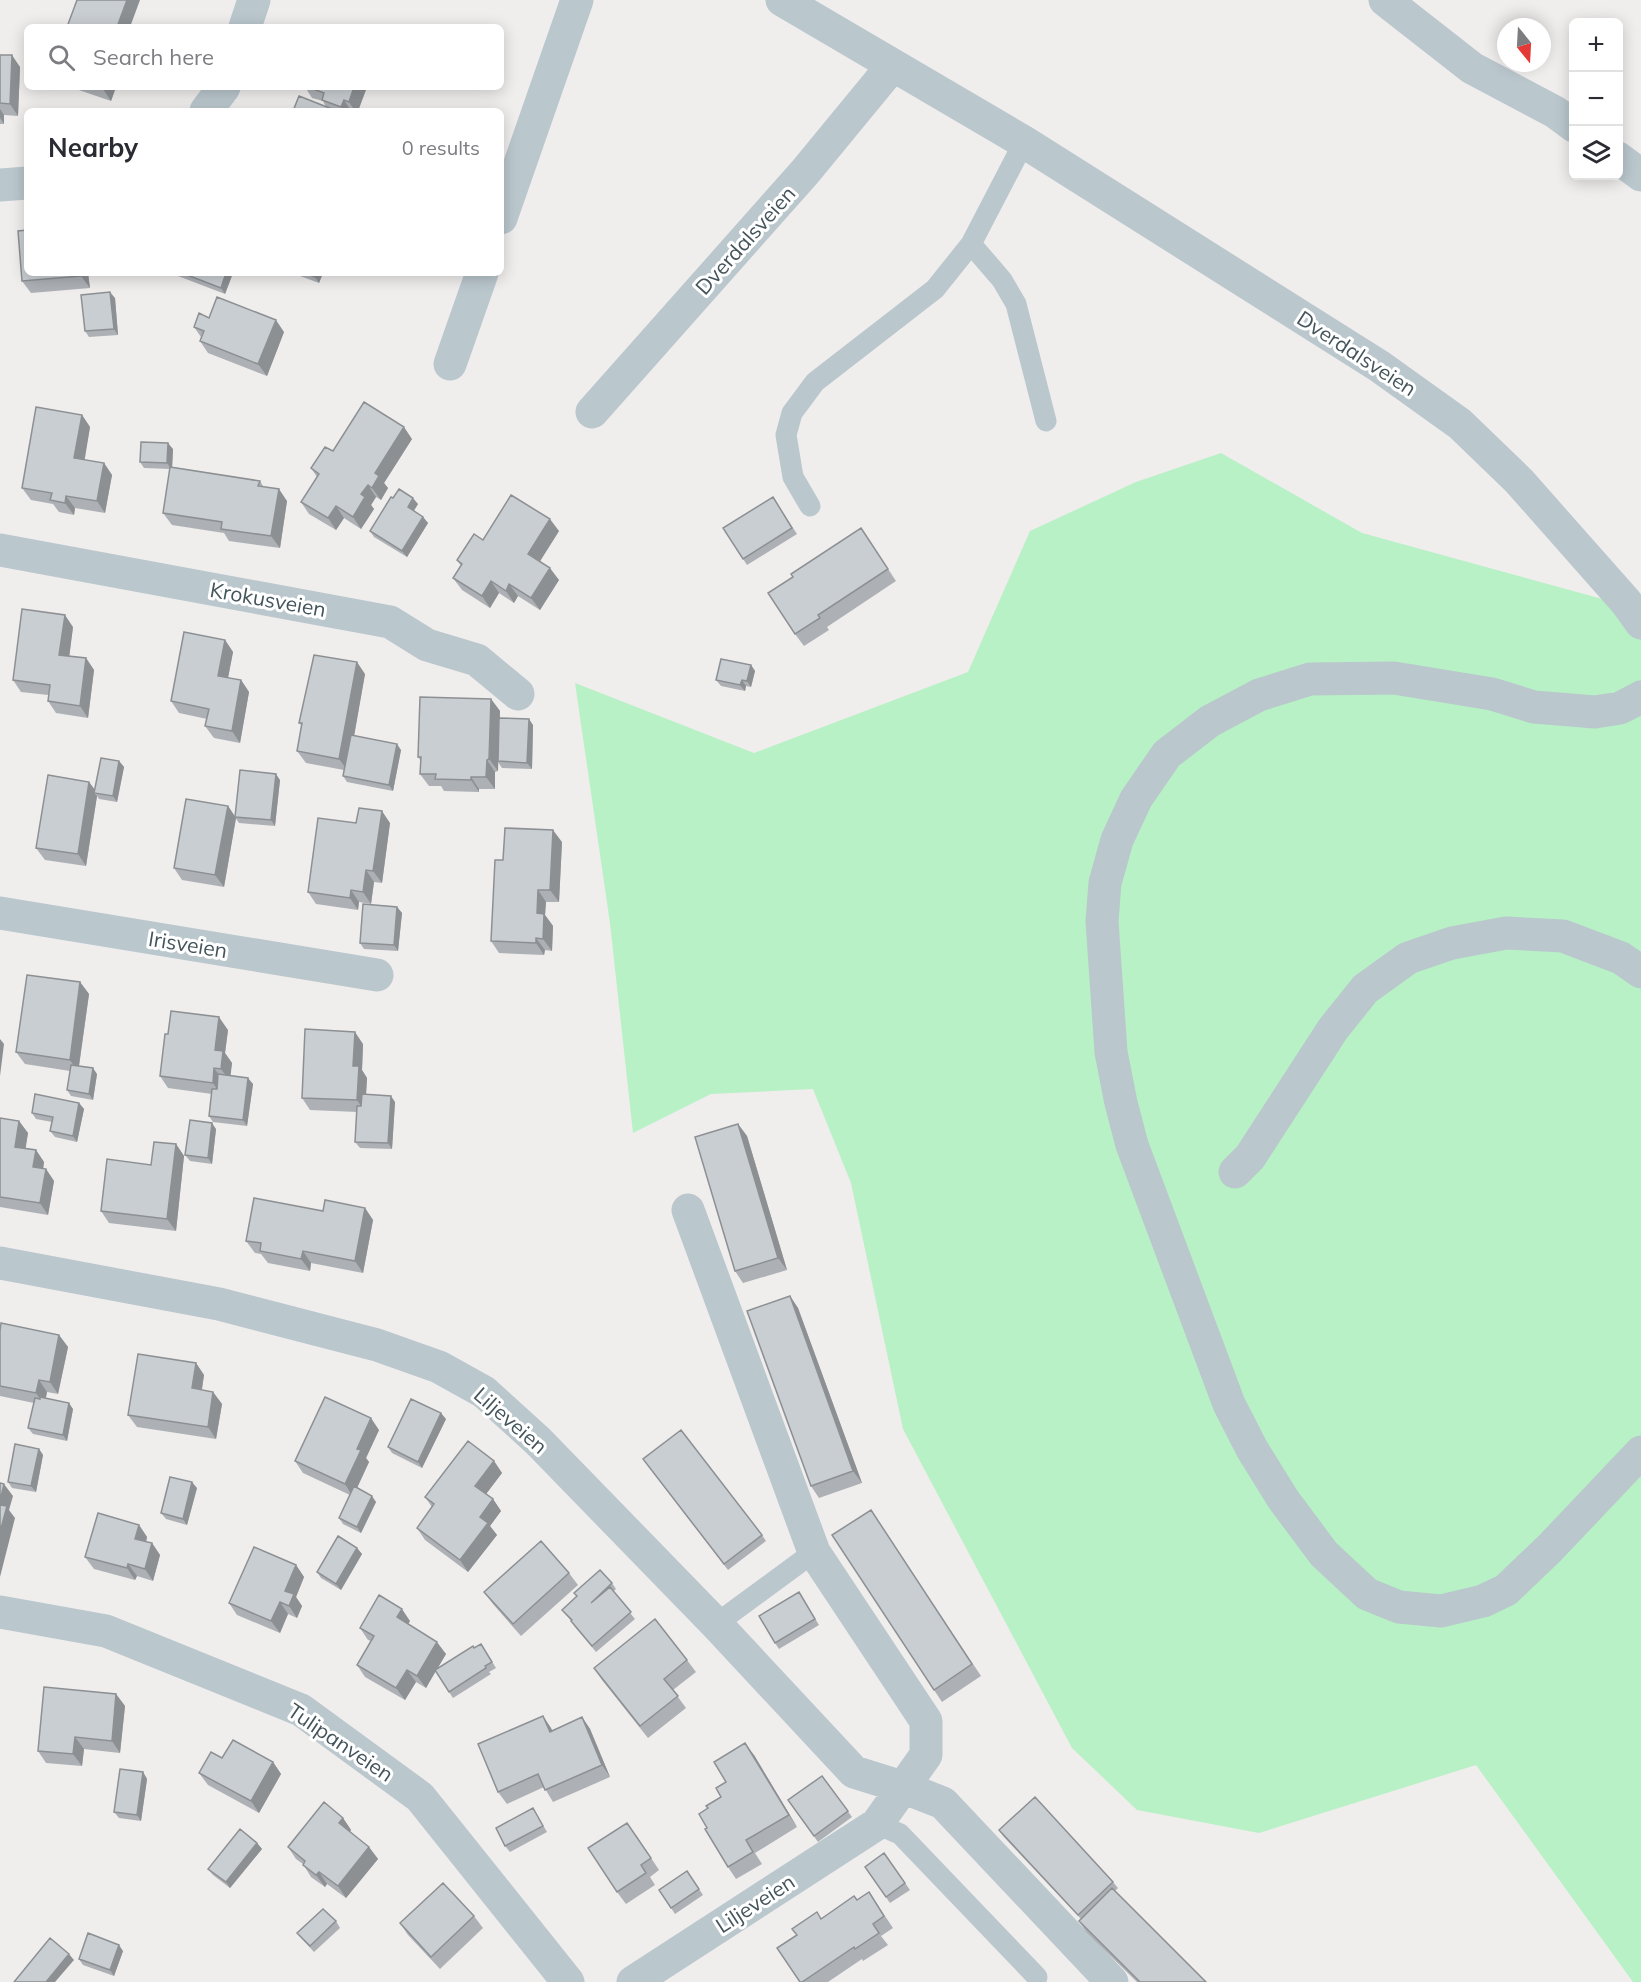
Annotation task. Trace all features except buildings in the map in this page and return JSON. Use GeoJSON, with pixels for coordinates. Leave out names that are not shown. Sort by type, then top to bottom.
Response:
{"type":"FeatureCollection","features":[{"type":"Feature","properties":{"kind":"street"},"geometry":{"type":"LineString","coordinates":[[245,24],[254,0]]}},
{"type":"Feature","properties":{"kind":"street"},"geometry":{"type":"LineString","coordinates":[[504,209],[577,0]]}},
{"type":"Feature","properties":{"kind":"street","name":"Dverdalsveien"},"geometry":{"type":"LineString","coordinates":[[783,0],[1024,142],[1379,366],[1460,424],[1519,481],[1626,602],[1641,623]]}},
{"type":"Feature","properties":{"kind":"street"},"geometry":{"type":"LineString","coordinates":[[1385,0],[1472,68],[1555,112],[1569,122]]}},
{"type":"Feature","properties":{"kind":"street","name":"Dverdalsveien"},"geometry":{"type":"LineString","coordinates":[[592,412],[806,172],[893,65]]}},
{"type":"Feature","properties":{"kind":"street"},"geometry":{"type":"LineString","coordinates":[[208,108],[222,90]]}},
{"type":"Feature","properties":{"kind":"street"},"geometry":{"type":"LineString","coordinates":[[1623,162],[1641,175]]}},
{"type":"Feature","properties":{"kind":"street"},"geometry":{"type":"LineString","coordinates":[[0,185],[24,183]]}},
{"type":"Feature","properties":{"kind":"street"},"geometry":{"type":"LineString","coordinates":[[450,364],[481,276]]}},
{"type":"Feature","properties":{"kind":"street","name":"Krokusveien"},"geometry":{"type":"LineString","coordinates":[[0,550],[390,622],[427,645],[477,660],[518,694]]}},
{"type":"Feature","properties":{"kind":"street"},"geometry":{"type":"LineString","coordinates":[[1641,697],[1620,708],[1608,711],[1534,707],[1492,693],[1394,678],[1310,679],[1259,695],[1210,721],[1167,754],[1148,781],[1136,799],[1117,840],[1105,883],[1102,921],[1112,1052],[1121,1103],[1132,1145],[1229,1404],[1252,1449],[1283,1499],[1324,1554],[1367,1594],[1399,1607],[1441,1611],[1483,1602],[1506,1590],[1550,1548],[1641,1452]]}},
{"type":"Feature","properties":{"kind":"street","name":"Irisveien"},"geometry":{"type":"LineString","coordinates":[[0,913],[377,975]]}},
{"type":"Feature","properties":{"kind":"street"},"geometry":{"type":"LineString","coordinates":[[1235,1172],[1250,1157],[1333,1029],[1365,989],[1408,958],[1452,943],[1506,933],[1563,936],[1621,958],[1641,972]]}},
{"type":"Feature","properties":{"kind":"street","name":"Liljeveien"},"geometry":{"type":"LineString","coordinates":[[633,1982],[877,1824],[926,1755],[926,1721],[814,1552],[688,1210]]}},
{"type":"Feature","properties":{"kind":"street","name":"Liljeveien"},"geometry":{"type":"LineString","coordinates":[[0,1263],[219,1304],[377,1345],[439,1367],[484,1392],[538,1441],[716,1624],[854,1772],[943,1803],[1112,1982]]}},
{"type":"Feature","properties":{"kind":"street","name":"Tulipanveien"},"geometry":{"type":"LineString","coordinates":[[0,1612],[106,1631],[301,1710],[420,1797],[568,1982]]}},
{"type":"Feature","properties":{"kind":"lane"},"geometry":{"type":"LineString","coordinates":[[810,506],[793,477],[786,435],[792,413],[815,382],[935,289],[971,244],[1024,142]]}},
{"type":"Feature","properties":{"kind":"lane"},"geometry":{"type":"LineString","coordinates":[[971,244],[1002,280],[1016,304],[1046,421]]}},
{"type":"Feature","properties":{"kind":"lane"},"geometry":{"type":"LineString","coordinates":[[716,1624],[814,1552]]}},
{"type":"Feature","properties":{"kind":"lane"},"geometry":{"type":"LineString","coordinates":[[877,1824],[900,1834],[1037,1977]]}},
{"type":"Feature","properties":{"kind":"green space"},"geometry":{"type":"Polygon","coordinates":[[[1221,453],[1362,533],[1617,603],[1641,620],[1641,1982],[1633,1982],[1476,1765],[1259,1833],[1137,1810],[1072,1748],[903,1429],[851,1183],[813,1089],[711,1094],[633,1133],[610,923],[575,683],[754,753],[968,672],[1030,531],[1136,482],[1221,453]]]}}]}
